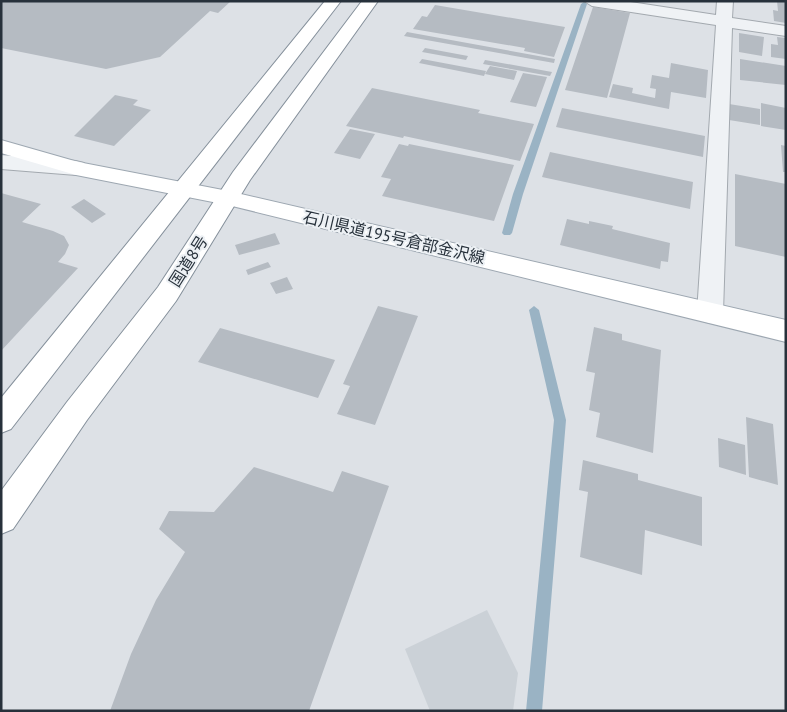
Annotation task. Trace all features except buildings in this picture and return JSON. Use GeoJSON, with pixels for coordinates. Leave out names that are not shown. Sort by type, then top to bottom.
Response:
{"type":"FeatureCollection","features":[{"type":"Feature","properties":{"kind":"main road"},"geometry":{"type":"LineString","coordinates":[[1,420],[333,1]]}},
{"type":"Feature","properties":{"kind":"main road","name":"国道8号"},"geometry":{"type":"LineString","coordinates":[[1,518],[77,411],[167,294],[228,198],[292,106],[370,1]]}},
{"type":"Feature","properties":{"kind":"main road","name":"石川県道195号倉部金沢線"},"geometry":{"type":"LineString","coordinates":[[1,146],[76,168],[228,198],[786,332]]}},
{"type":"Feature","properties":{"kind":"street"},"geometry":{"type":"LineString","coordinates":[[592,1],[724,11],[786,31]]}},
{"type":"Feature","properties":{"kind":"street"},"geometry":{"type":"LineString","coordinates":[[710,313],[724,11]]}},
{"type":"Feature","properties":{"kind":"street"},"geometry":{"type":"LineString","coordinates":[[1,162],[76,168]]}},
{"type":"Feature","properties":{"kind":"shaded area"},"geometry":{"type":"Polygon","coordinates":[[[487,610],[518,673],[513,711],[430,711],[405,649],[487,610]]]}},
{"type":"Feature","properties":{"kind":"waterway"},"geometry":{"type":"LineString","coordinates":[[507,233],[518,194],[584,4]]}},
{"type":"Feature","properties":{"kind":"waterway"},"geometry":{"type":"LineString","coordinates":[[534,310],[560,420],[534,711]]}}]}
